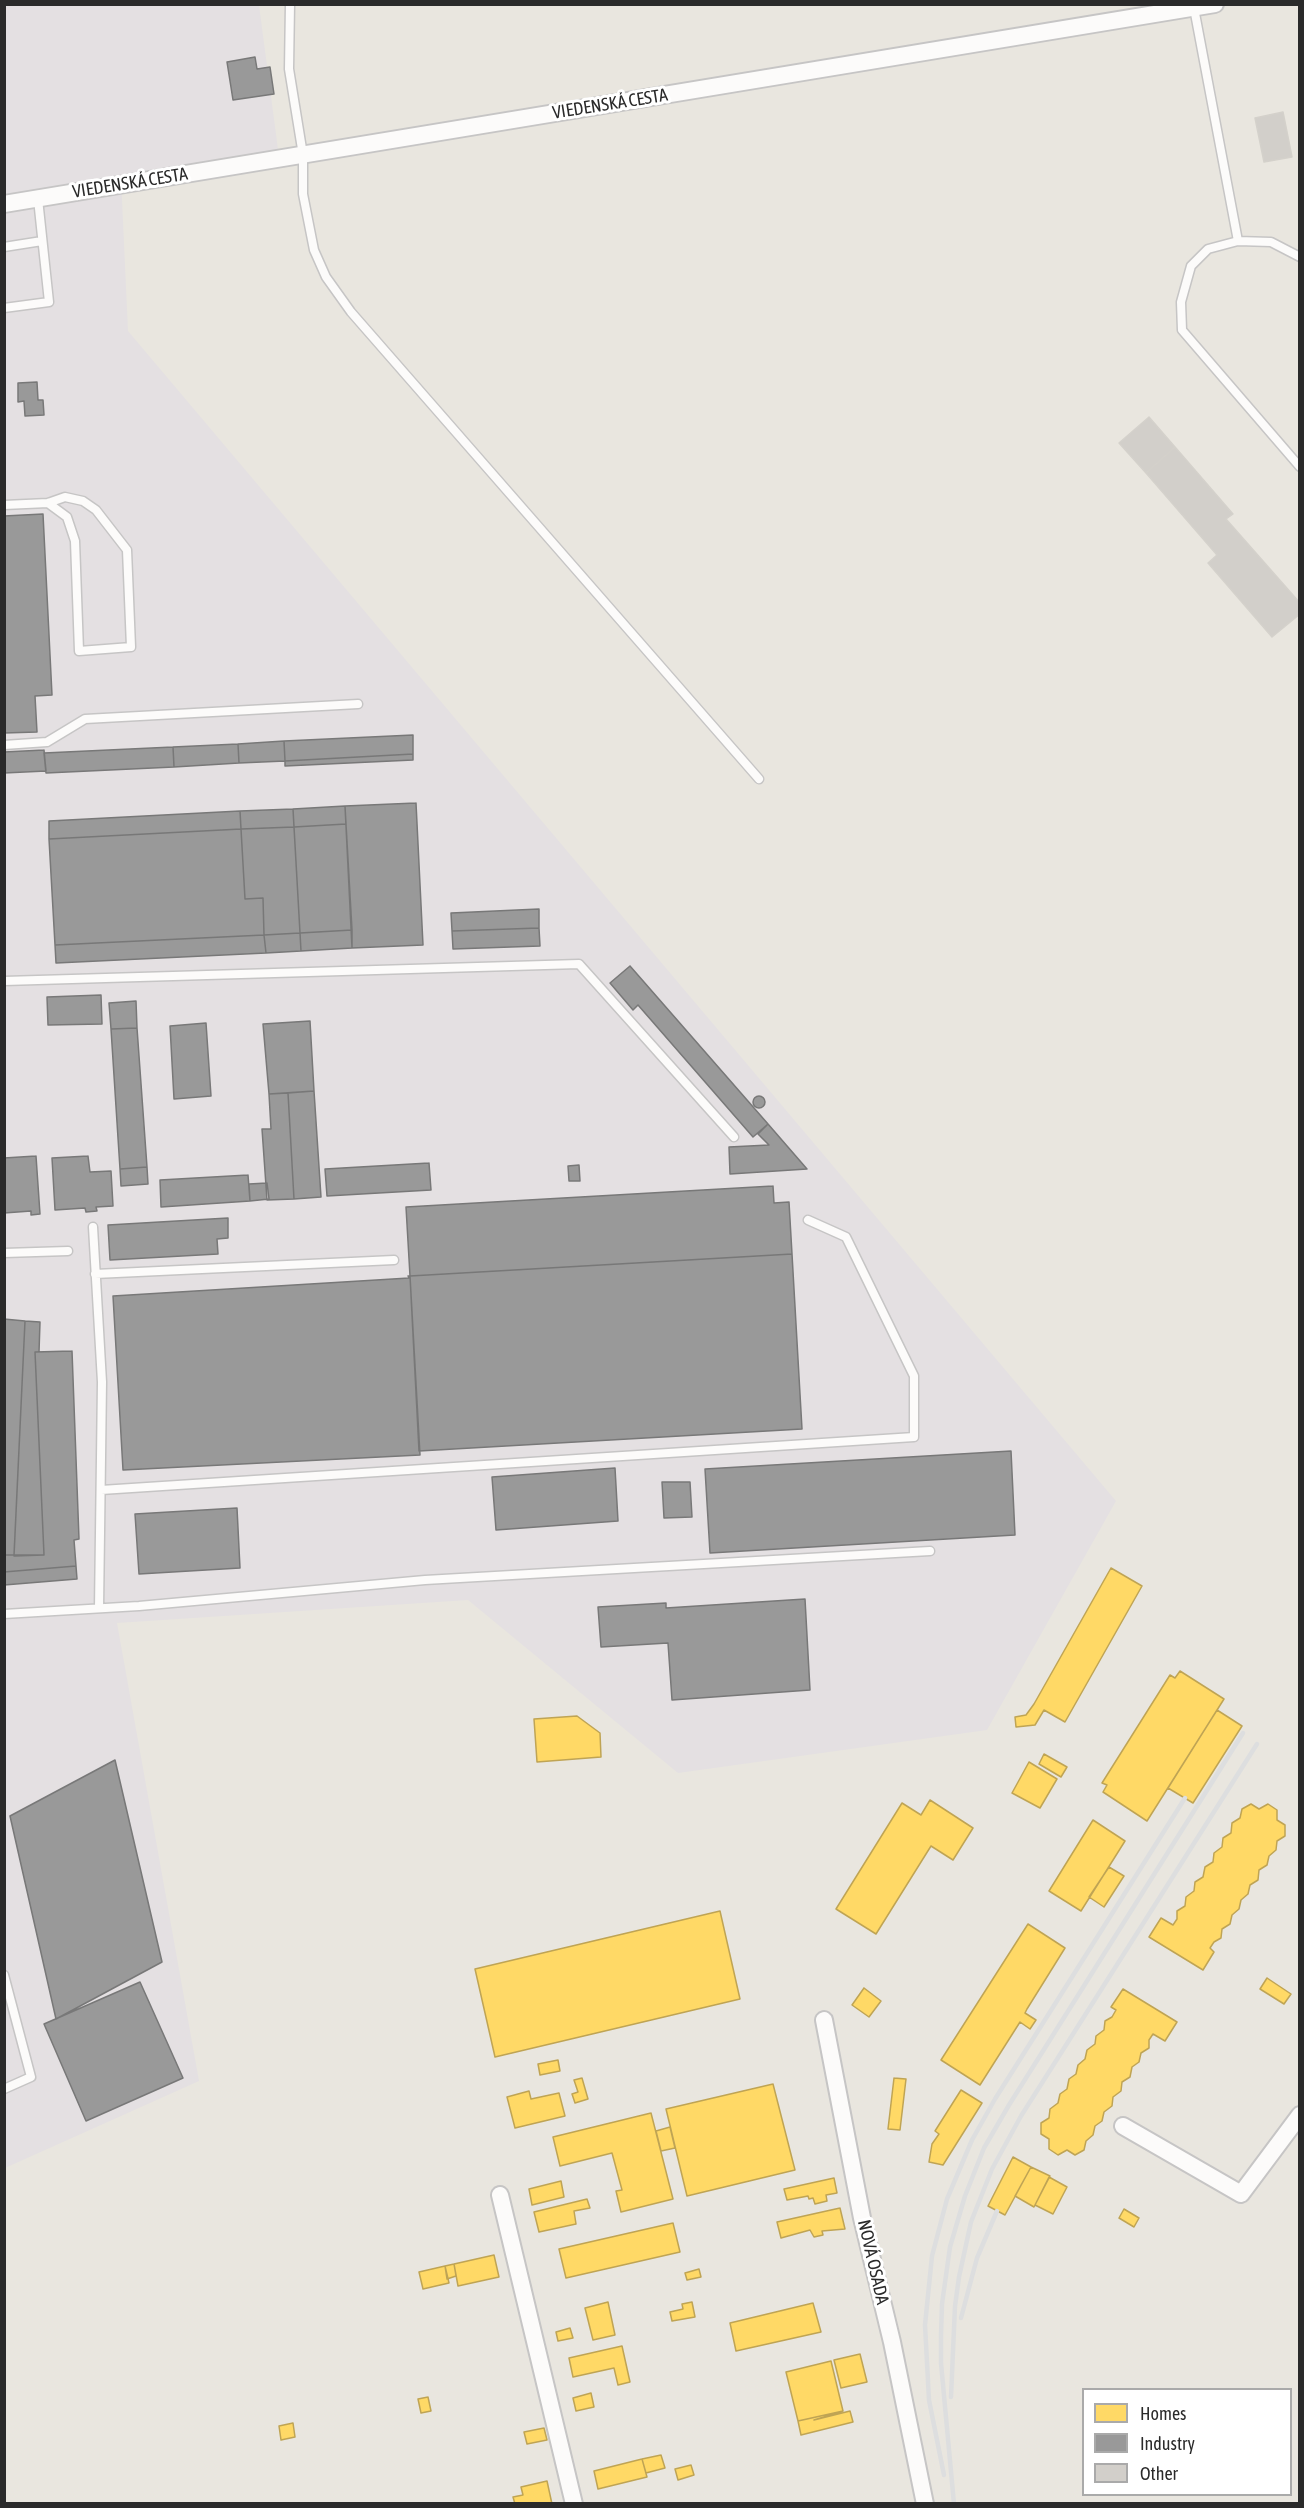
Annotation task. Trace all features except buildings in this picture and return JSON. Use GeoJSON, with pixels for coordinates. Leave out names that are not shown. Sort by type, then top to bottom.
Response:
{"type":"FeatureCollection","features":[{"type":"Feature","properties":{"kind":"street","name":"VIEDENSKÁ CESTA"},"geometry":{"type":"LineString","coordinates":[[4,204],[1215,4]]}},
{"type":"Feature","properties":{"kind":"street","name":"NOVÁ OSADA"},"geometry":{"type":"LineString","coordinates":[[824,2020],[862,2218],[892,2342],[925,2504]]}},
{"type":"Feature","properties":{"kind":"street"},"geometry":{"type":"LineString","coordinates":[[1123,2126],[1241,2194],[1299,2115]]}},
{"type":"Feature","properties":{"kind":"street"},"geometry":{"type":"LineString","coordinates":[[500,2195],[574,2504]]}},
{"type":"Feature","properties":{"kind":"lane"},"geometry":{"type":"LineString","coordinates":[[290,4],[289,69],[303,155],[303,194],[314,250],[326,277],[351,312],[759,779]]}},
{"type":"Feature","properties":{"kind":"lane"},"geometry":{"type":"LineString","coordinates":[[1194,8],[1238,241]]}},
{"type":"Feature","properties":{"kind":"lane"},"geometry":{"type":"LineString","coordinates":[[4,308],[50,302],[38,198]]}},
{"type":"Feature","properties":{"kind":"lane"},"geometry":{"type":"LineString","coordinates":[[4,247],[42,241]]}},
{"type":"Feature","properties":{"kind":"lane"},"geometry":{"type":"LineString","coordinates":[[1299,256],[1271,242],[1238,241],[1208,249],[1191,266],[1181,302],[1182,330],[1299,467]]}},
{"type":"Feature","properties":{"kind":"lane"},"geometry":{"type":"LineString","coordinates":[[4,505],[48,502],[65,497],[83,501],[96,510],[127,550],[131,647],[79,651],[75,541],[67,517],[48,502]]}},
{"type":"Feature","properties":{"kind":"lane"},"geometry":{"type":"LineString","coordinates":[[4,745],[47,742],[85,719],[358,704]]}},
{"type":"Feature","properties":{"kind":"lane"},"geometry":{"type":"LineString","coordinates":[[4,981],[579,964],[734,1137]]}},
{"type":"Feature","properties":{"kind":"lane"},"geometry":{"type":"LineString","coordinates":[[100,1490],[914,1437],[914,1376],[846,1237],[808,1220]]}},
{"type":"Feature","properties":{"kind":"lane"},"geometry":{"type":"LineString","coordinates":[[93,1227],[102,1382],[99,1608]]}},
{"type":"Feature","properties":{"kind":"lane"},"geometry":{"type":"LineString","coordinates":[[4,1253],[68,1251]]}},
{"type":"Feature","properties":{"kind":"lane"},"geometry":{"type":"LineString","coordinates":[[95,1274],[393,1260]]}},
{"type":"Feature","properties":{"kind":"lane"},"geometry":{"type":"LineString","coordinates":[[4,1614],[425,1580],[930,1551]]}},
{"type":"Feature","properties":{"kind":"lane"},"geometry":{"type":"LineString","coordinates":[[4,1975],[30,2077],[4,2089]]}},
{"type":"Feature","properties":{"kind":"shaded area"},"geometry":{"type":"Polygon","coordinates":[[[5,5],[259,5],[279,157],[121,178],[128,331],[1116,1501],[987,1730],[678,1773],[468,1600],[117,1623],[199,2081],[5,2168],[5,5]]]}},
{"type":"Feature","properties":{"kind":"railway"},"geometry":{"type":"LineString","coordinates":[[954,2504],[941,2363],[942,2304],[950,2247],[965,2196],[984,2148],[1009,2105],[1243,1733]]}},
{"type":"Feature","properties":{"kind":"railway"},"geometry":{"type":"LineString","coordinates":[[951,2397],[955,2306],[959,2277],[971,2222],[992,2169],[1021,2116],[1257,1744]]}},
{"type":"Feature","properties":{"kind":"railway"},"geometry":{"type":"LineString","coordinates":[[944,2475],[929,2400],[925,2325],[932,2256],[947,2199],[972,2140],[995,2099],[1185,1798]]}},
{"type":"Feature","properties":{"kind":"railway"},"geometry":{"type":"LineString","coordinates":[[961,2318],[977,2258],[997,2211]]}}]}
